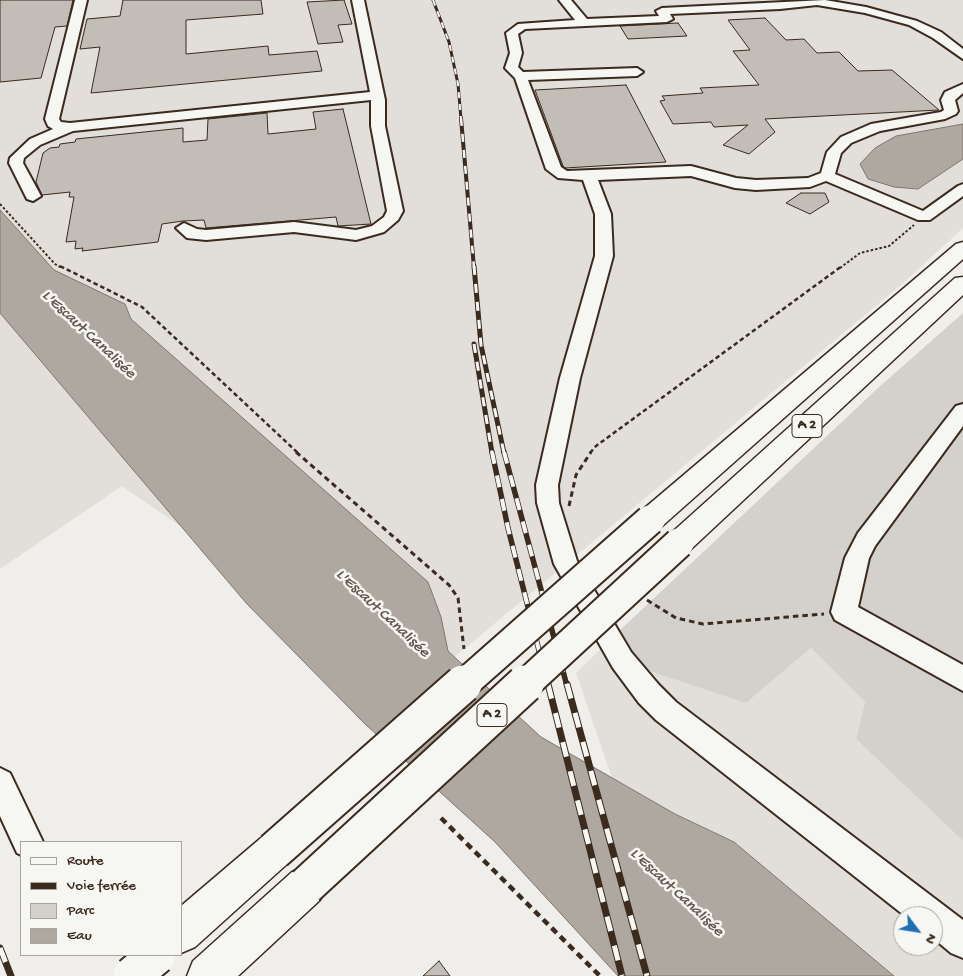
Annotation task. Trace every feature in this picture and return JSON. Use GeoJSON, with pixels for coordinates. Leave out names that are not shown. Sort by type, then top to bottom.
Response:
{"type":"FeatureCollection","features":[{"type":"Feature","properties":{"kind":"highway","name":"A 2"},"geometry":{"type":"LineString","coordinates":[[182,932],[650,520],[963,248]]}},
{"type":"Feature","properties":{"kind":"highway","name":"A 2"},"geometry":{"type":"LineString","coordinates":[[208,976],[963,283]]}},
{"type":"Feature","properties":{"kind":"highway"},"geometry":{"type":"LineString","coordinates":[[132,976],[155,956]]}},
{"type":"Feature","properties":{"kind":"street"},"geometry":{"type":"LineString","coordinates":[[81,0],[52,119],[55,125],[70,127],[377,95]]}},
{"type":"Feature","properties":{"kind":"street"},"geometry":{"type":"LineString","coordinates":[[184,228],[193,234],[206,236],[294,228],[345,234],[366,234],[378,229],[390,220],[395,211],[377,121],[377,95],[358,0]]}},
{"type":"Feature","properties":{"kind":"street"},"geometry":{"type":"LineString","coordinates":[[565,0],[584,23]]}},
{"type":"Feature","properties":{"kind":"street"},"geometry":{"type":"LineString","coordinates":[[963,56],[937,36],[913,23],[838,3],[811,1],[780,6],[662,11],[668,18],[525,26],[514,30],[511,35],[516,55],[511,66],[520,76],[554,169],[560,174],[568,176],[691,171],[735,183],[756,185],[810,182],[826,176],[830,171],[834,152],[846,140],[876,127],[948,114],[951,110],[948,100],[950,95],[963,88]]}},
{"type":"Feature","properties":{"kind":"street"},"geometry":{"type":"LineString","coordinates":[[520,76],[638,72]]}},
{"type":"Feature","properties":{"kind":"street"},"geometry":{"type":"LineString","coordinates":[[32,196],[16,163],[20,154],[51,134],[70,127]]}},
{"type":"Feature","properties":{"kind":"street"},"geometry":{"type":"LineString","coordinates":[[588,176],[603,214],[606,234],[604,256],[573,365],[547,485],[554,527],[566,564],[622,660],[666,711],[918,906]]}},
{"type":"Feature","properties":{"kind":"street"},"geometry":{"type":"LineString","coordinates":[[826,176],[924,217],[963,189]]}},
{"type":"Feature","properties":{"kind":"street"},"geometry":{"type":"LineString","coordinates":[[963,411],[866,540],[857,558],[844,612],[963,679]]}},
{"type":"Feature","properties":{"kind":"street"},"geometry":{"type":"LineString","coordinates":[[0,783],[28,841]]}},
{"type":"Feature","properties":{"kind":"street"},"geometry":{"type":"LineString","coordinates":[[943,925],[963,940]]}},
{"type":"Feature","properties":{"kind":"street"},"geometry":{"type":"LineString","coordinates":[[145,956],[164,976]]}},
{"type":"Feature","properties":{"kind":"path"},"geometry":{"type":"LineString","coordinates":[[0,204],[55,264],[142,307],[286,442],[449,585],[455,592],[459,604],[464,649]]}},
{"type":"Feature","properties":{"kind":"path"},"geometry":{"type":"LineString","coordinates":[[568,512],[570,495],[576,475],[596,446],[860,253],[889,246],[924,217]]}},
{"type":"Feature","properties":{"kind":"path"},"geometry":{"type":"LineString","coordinates":[[646,599],[676,618],[703,624],[844,612]]}},
{"type":"Feature","properties":{"kind":"path"},"geometry":{"type":"LineString","coordinates":[[441,818],[600,976]]}},
{"type":"Feature","properties":{"kind":"shaded area"},"geometry":{"type":"Polygon","coordinates":[[[0,0],[963,0],[963,228],[901,285],[416,689],[122,486],[0,569],[0,0]]]}},
{"type":"Feature","properties":{"kind":"shaded area"},"geometry":{"type":"Polygon","coordinates":[[[619,631],[746,703],[811,648],[865,702],[856,739],[963,841],[963,976],[894,976],[734,842],[675,814],[612,778],[576,673],[619,631]]]}},
{"type":"Feature","properties":{"kind":"green space"},"geometry":{"type":"Polygon","coordinates":[[[963,313],[963,841],[856,739],[865,702],[811,648],[746,703],[641,668],[619,631],[878,388],[963,313]]]}},
{"type":"Feature","properties":{"kind":"water"},"geometry":{"type":"Polygon","coordinates":[[[963,124],[963,159],[918,189],[894,187],[868,179],[860,164],[875,148],[896,136],[963,124]]]}},
{"type":"Feature","properties":{"kind":"water","name":"L'Escaut Canalisée"},"geometry":{"type":"Polygon","coordinates":[[[0,210],[54,270],[125,304],[131,319],[428,582],[441,617],[448,651],[541,737],[675,814],[734,842],[894,976],[618,976],[495,842],[365,724],[247,604],[0,313],[0,210]]]}},
{"type":"Feature","properties":{"kind":"building"},"geometry":{"type":"Polygon","coordinates":[[[0,0],[73,0],[67,26],[55,27],[41,78],[0,82],[0,0]]]}},
{"type":"Feature","properties":{"kind":"building"},"geometry":{"type":"Polygon","coordinates":[[[123,0],[261,0],[263,14],[186,20],[186,54],[268,46],[269,55],[317,51],[322,71],[91,93],[100,47],[80,49],[87,19],[120,16],[123,0]]]}},
{"type":"Feature","properties":{"kind":"building"},"geometry":{"type":"Polygon","coordinates":[[[344,0],[352,24],[338,25],[343,42],[318,44],[307,2],[344,0]]]}},
{"type":"Feature","properties":{"kind":"building"},"geometry":{"type":"Polygon","coordinates":[[[765,18],[786,40],[804,39],[817,53],[839,52],[858,71],[892,70],[939,110],[765,119],[775,132],[749,154],[723,145],[748,125],[714,127],[711,122],[673,124],[660,101],[665,100],[662,96],[703,93],[700,88],[759,85],[733,51],[750,50],[728,20],[765,18]]]}},
{"type":"Feature","properties":{"kind":"building"},"geometry":{"type":"Polygon","coordinates":[[[678,23],[687,36],[628,39],[620,26],[678,23]]]}},
{"type":"Feature","properties":{"kind":"building"},"geometry":{"type":"Polygon","coordinates":[[[626,85],[666,162],[565,168],[535,90],[626,85]]]}},
{"type":"Feature","properties":{"kind":"building"},"geometry":{"type":"Polygon","coordinates":[[[343,109],[371,224],[338,226],[336,217],[206,228],[204,220],[183,221],[162,224],[158,242],[82,251],[83,248],[75,249],[76,241],[66,242],[74,197],[69,197],[70,192],[42,195],[36,182],[43,153],[50,148],[59,147],[60,144],[75,142],[76,139],[183,128],[183,142],[207,140],[208,119],[267,113],[268,134],[316,129],[313,112],[343,109]]]}},
{"type":"Feature","properties":{"kind":"building"},"geometry":{"type":"Polygon","coordinates":[[[801,193],[825,193],[829,202],[810,214],[786,203],[801,193]]]}},
{"type":"Feature","properties":{"kind":"building"},"geometry":{"type":"Polygon","coordinates":[[[439,961],[450,976],[423,976],[439,961]]]}},
{"type":"Feature","properties":{"kind":"railway"},"geometry":{"type":"LineString","coordinates":[[433,0],[449,42],[458,84],[461,119]]}},
{"type":"Feature","properties":{"kind":"railway"},"geometry":{"type":"LineString","coordinates":[[461,118],[474,268]]}},
{"type":"Feature","properties":{"kind":"railway"},"geometry":{"type":"LineString","coordinates":[[474,266],[481,345],[504,453]]}},
{"type":"Feature","properties":{"kind":"railway"},"geometry":{"type":"LineString","coordinates":[[474,344],[492,453]]}},
{"type":"Feature","properties":{"kind":"railway"},"geometry":{"type":"LineString","coordinates":[[492,452],[508,528],[548,686]]}},
{"type":"Feature","properties":{"kind":"railway"},"geometry":{"type":"LineString","coordinates":[[504,452],[567,686]]}},
{"type":"Feature","properties":{"kind":"railway"},"geometry":{"type":"LineString","coordinates":[[548,684],[622,976]]}},
{"type":"Feature","properties":{"kind":"railway"},"geometry":{"type":"LineString","coordinates":[[567,684],[647,976]]}},
{"type":"Feature","properties":{"kind":"railway"},"geometry":{"type":"LineString","coordinates":[[0,948],[11,976]]}}]}
